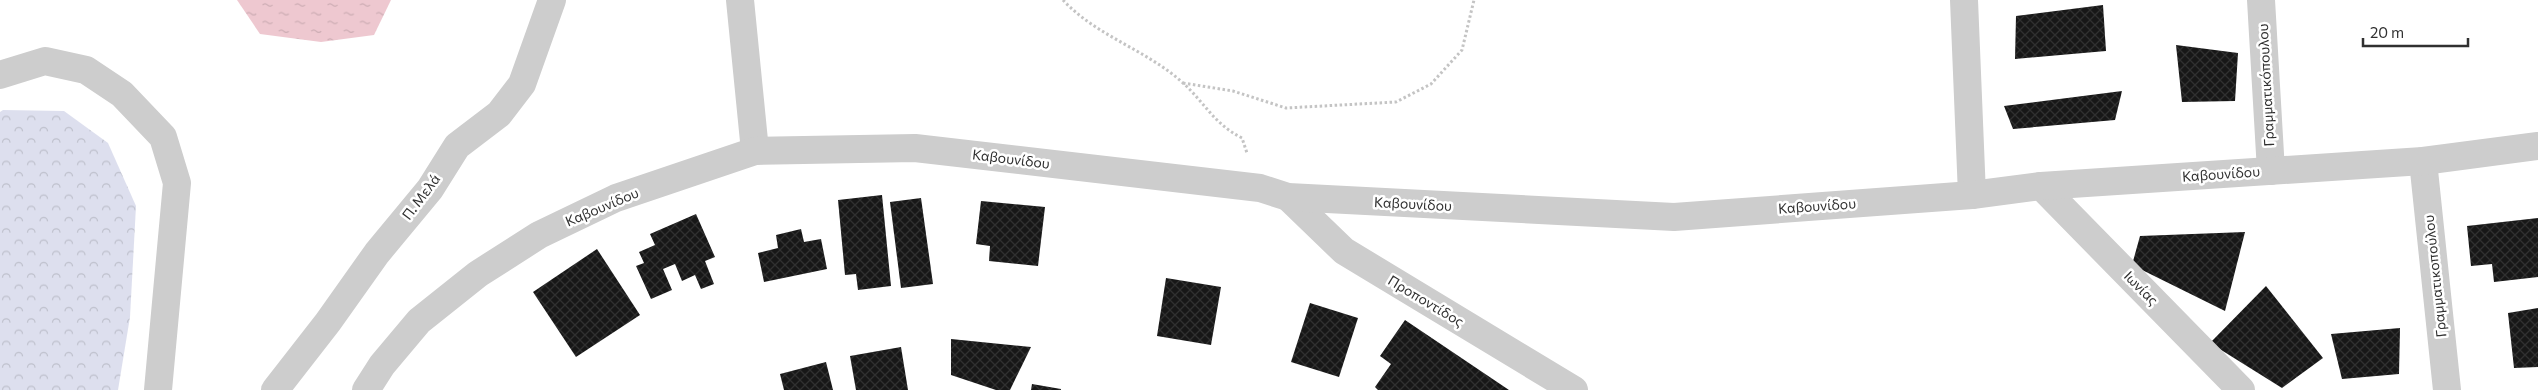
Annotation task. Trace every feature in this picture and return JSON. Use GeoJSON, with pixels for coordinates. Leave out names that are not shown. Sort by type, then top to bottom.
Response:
{"type":"FeatureCollection","features":[{"type":"Feature","properties":{"kind":"street","name":"Π. Μελά"},"geometry":{"type":"LineString","coordinates":[[275,390],[328,322],[376,253],[430,189],[457,146],[499,114],[522,84],[552,0]]}},
{"type":"Feature","properties":{"kind":"street"},"geometry":{"type":"LineString","coordinates":[[740,0],[755,151]]}},
{"type":"Feature","properties":{"kind":"street"},"geometry":{"type":"LineString","coordinates":[[1964,0],[1972,195]]}},
{"type":"Feature","properties":{"kind":"street","name":"Γραμματικόπουλου"},"geometry":{"type":"LineString","coordinates":[[2261,0],[2271,171]]}},
{"type":"Feature","properties":{"kind":"street"},"geometry":{"type":"LineString","coordinates":[[0,74],[44,60],[86,70],[122,94],[163,136],[177,183],[158,390]]}},
{"type":"Feature","properties":{"kind":"street","name":"Καβουνίδου"},"geometry":{"type":"LineString","coordinates":[[366,390],[382,366],[419,321],[478,274],[539,235],[616,198],[755,151],[916,148],[1260,188],[1288,198],[1674,217],[1972,195],[2040,186],[2422,161],[2538,146]]}},
{"type":"Feature","properties":{"kind":"street","name":"Γραμματικοπούλου"},"geometry":{"type":"LineString","coordinates":[[2422,161],[2446,390]]}},
{"type":"Feature","properties":{"kind":"street","name":"Ιωνίας"},"geometry":{"type":"LineString","coordinates":[[2040,186],[2241,390]]}},
{"type":"Feature","properties":{"kind":"street","name":"Προποντίδος"},"geometry":{"type":"LineString","coordinates":[[1288,198],[1344,251],[1574,390]]}},
{"type":"Feature","properties":{"kind":"path"},"geometry":{"type":"LineString","coordinates":[[1063,0],[1075,13],[1146,55],[1183,84],[1225,130],[1242,138],[1260,188]]}},
{"type":"Feature","properties":{"kind":"path"},"geometry":{"type":"LineString","coordinates":[[1183,84],[1233,91],[1286,108],[1396,102],[1431,84],[1462,50],[1474,0]]}},
{"type":"Feature","properties":{"kind":"green space"},"geometry":{"type":"Polygon","coordinates":[[[3,110],[64,111],[108,143],[136,206],[130,317],[118,390],[0,390],[0,112],[3,110]]]}},
{"type":"Feature","properties":{"kind":"water"},"geometry":{"type":"Polygon","coordinates":[[[237,0],[391,0],[374,35],[321,42],[260,34],[237,0]]]}},
{"type":"Feature","properties":{"kind":"building"},"geometry":{"type":"Polygon","coordinates":[[[2103,5],[2106,51],[2015,59],[2016,16],[2103,5]]]}},
{"type":"Feature","properties":{"kind":"building"},"geometry":{"type":"Polygon","coordinates":[[[2176,45],[2238,53],[2235,101],[2182,102],[2176,45]]]}},
{"type":"Feature","properties":{"kind":"building"},"geometry":{"type":"Polygon","coordinates":[[[2122,91],[2115,120],[2013,129],[2004,106],[2122,91]]]}},
{"type":"Feature","properties":{"kind":"building"},"geometry":{"type":"Polygon","coordinates":[[[882,195],[891,286],[858,290],[856,274],[845,275],[838,200],[882,195]]]}},
{"type":"Feature","properties":{"kind":"building"},"geometry":{"type":"Polygon","coordinates":[[[921,198],[933,284],[901,288],[890,202],[921,198]]]}},
{"type":"Feature","properties":{"kind":"building"},"geometry":{"type":"Polygon","coordinates":[[[981,201],[1045,207],[1038,266],[989,261],[990,246],[976,244],[981,201]]]}},
{"type":"Feature","properties":{"kind":"building"},"geometry":{"type":"Polygon","coordinates":[[[696,214],[715,257],[705,261],[714,284],[701,289],[695,275],[682,281],[675,264],[663,269],[672,290],[651,299],[636,266],[644,263],[639,252],[655,245],[650,234],[696,214]]]}},
{"type":"Feature","properties":{"kind":"building"},"geometry":{"type":"Polygon","coordinates":[[[2538,218],[2538,277],[2494,282],[2492,264],[2471,266],[2467,226],[2538,218]]]}},
{"type":"Feature","properties":{"kind":"building"},"geometry":{"type":"Polygon","coordinates":[[[801,229],[804,242],[821,239],[827,269],[764,282],[758,253],[778,248],[776,235],[801,229]]]}},
{"type":"Feature","properties":{"kind":"building"},"geometry":{"type":"Polygon","coordinates":[[[2245,232],[2225,311],[2132,265],[2140,236],[2245,232]]]}},
{"type":"Feature","properties":{"kind":"building"},"geometry":{"type":"Polygon","coordinates":[[[597,249],[640,315],[576,357],[533,292],[597,249]]]}},
{"type":"Feature","properties":{"kind":"building"},"geometry":{"type":"Polygon","coordinates":[[[1166,278],[1221,287],[1211,345],[1157,336],[1166,278]]]}},
{"type":"Feature","properties":{"kind":"building"},"geometry":{"type":"Polygon","coordinates":[[[2266,286],[2323,358],[2282,388],[2210,343],[2266,286]]]}},
{"type":"Feature","properties":{"kind":"building"},"geometry":{"type":"Polygon","coordinates":[[[1310,303],[1358,318],[1339,377],[1291,362],[1310,303]]]}},
{"type":"Feature","properties":{"kind":"building"},"geometry":{"type":"Polygon","coordinates":[[[2538,308],[2538,367],[2514,368],[2508,313],[2538,308]]]}},
{"type":"Feature","properties":{"kind":"building"},"geometry":{"type":"Polygon","coordinates":[[[1405,320],[1509,390],[1378,390],[1375,387],[1391,364],[1380,356],[1405,320]]]}},
{"type":"Feature","properties":{"kind":"building"},"geometry":{"type":"Polygon","coordinates":[[[2400,328],[2399,374],[2342,379],[2331,334],[2400,328]]]}},
{"type":"Feature","properties":{"kind":"building"},"geometry":{"type":"Polygon","coordinates":[[[951,339],[1031,347],[1010,390],[996,390],[951,375],[951,339]]]}},
{"type":"Feature","properties":{"kind":"building"},"geometry":{"type":"Polygon","coordinates":[[[901,347],[908,390],[856,390],[850,356],[901,347]]]}},
{"type":"Feature","properties":{"kind":"building"},"geometry":{"type":"Polygon","coordinates":[[[826,362],[833,390],[784,390],[780,374],[826,362]]]}},
{"type":"Feature","properties":{"kind":"building"},"geometry":{"type":"Polygon","coordinates":[[[1032,384],[1061,389],[1061,390],[1031,390],[1032,384]]]}}]}
